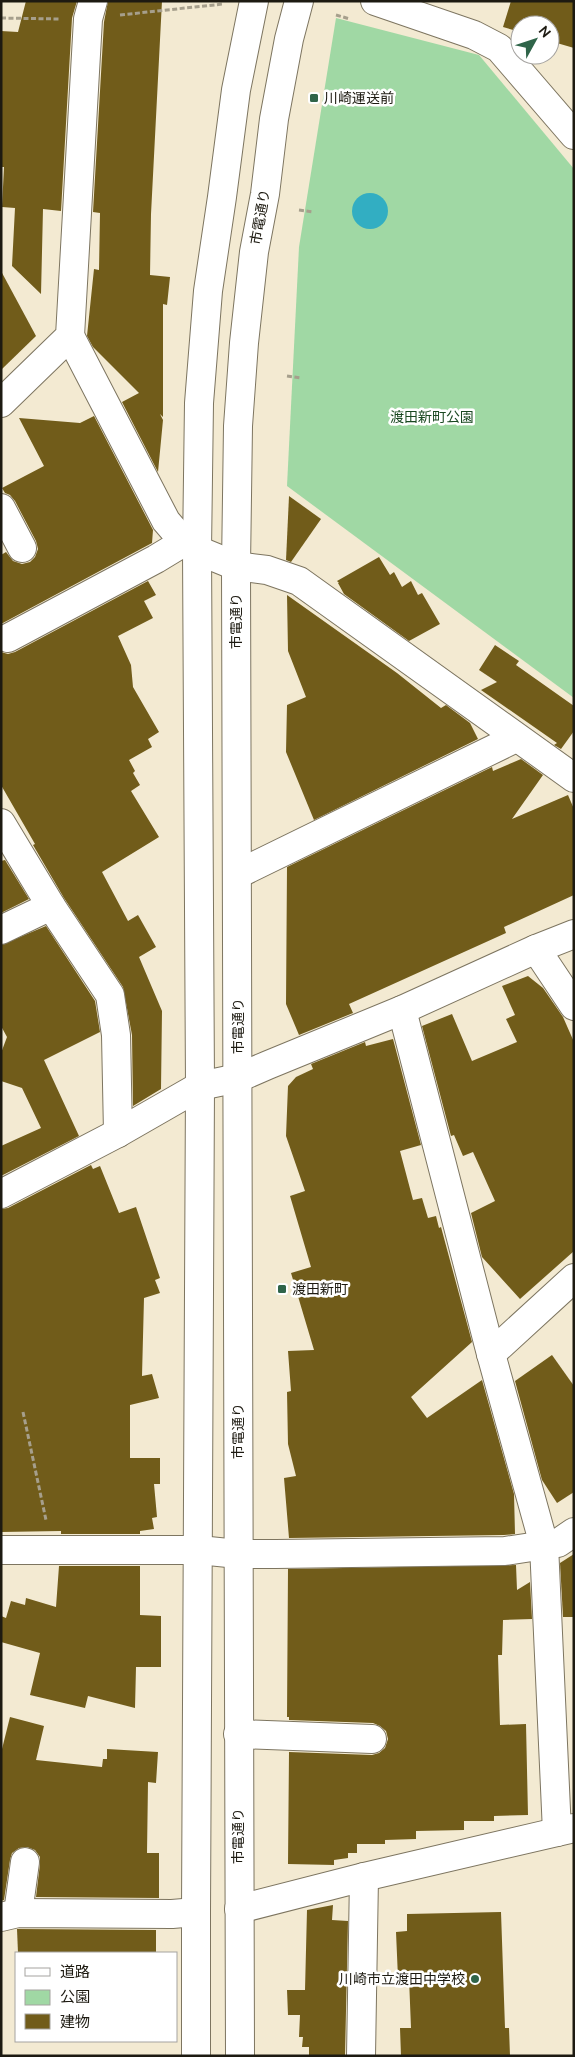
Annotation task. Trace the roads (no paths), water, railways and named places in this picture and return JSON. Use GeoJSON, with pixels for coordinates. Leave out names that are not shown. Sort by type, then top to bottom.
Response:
{"type":"FeatureCollection","features":[{"type":"Feature","properties":{"kind":"street"},"geometry":{"type":"LineString","coordinates":[[93,1],[88,19],[70,336],[166,521],[190,546],[236,566],[267,570],[299,581],[573,777]]}},
{"type":"Feature","properties":{"kind":"street"},"geometry":{"type":"LineString","coordinates":[[196,2056],[200,1086],[190,546],[208,291],[236,90],[254,1]]}},
{"type":"Feature","properties":{"kind":"street","name":"市電通り"},"geometry":{"type":"LineString","coordinates":[[240,2056],[236,566],[238,426],[244,342],[254,252],[265,194],[274,119],[289,39],[299,1]]}},
{"type":"Feature","properties":{"kind":"street"},"geometry":{"type":"LineString","coordinates":[[375,1],[474,35],[499,48],[574,135]]}},
{"type":"Feature","properties":{"kind":"street"},"geometry":{"type":"LineString","coordinates":[[1,403],[70,336]]}},
{"type":"Feature","properties":{"kind":"street"},"geometry":{"type":"LineString","coordinates":[[1,508],[22,548]]}},
{"type":"Feature","properties":{"kind":"street"},"geometry":{"type":"LineString","coordinates":[[8,638],[156,559],[190,546]]}},
{"type":"Feature","properties":{"kind":"street"},"geometry":{"type":"LineString","coordinates":[[238,874],[516,738]]}},
{"type":"Feature","properties":{"kind":"street"},"geometry":{"type":"LineString","coordinates":[[1,823],[51,906],[110,995],[116,1035],[118,1133]]}},
{"type":"Feature","properties":{"kind":"street"},"geometry":{"type":"LineString","coordinates":[[1,930],[51,906]]}},
{"type":"Feature","properties":{"kind":"street"},"geometry":{"type":"LineString","coordinates":[[1,1194],[118,1133],[200,1086],[238,1078],[402,1010],[536,949],[574,934]]}},
{"type":"Feature","properties":{"kind":"street"},"geometry":{"type":"LineString","coordinates":[[536,949],[574,1006]]}},
{"type":"Feature","properties":{"kind":"street"},"geometry":{"type":"LineString","coordinates":[[239,1909],[364,1877],[565,1830],[544,1545],[491,1354],[402,1010]]}},
{"type":"Feature","properties":{"kind":"street"},"geometry":{"type":"LineString","coordinates":[[491,1354],[574,1278]]}},
{"type":"Feature","properties":{"kind":"street"},"geometry":{"type":"LineString","coordinates":[[1,1550],[199,1550],[238,1554],[505,1551],[558,1543],[574,1532]]}},
{"type":"Feature","properties":{"kind":"street"},"geometry":{"type":"LineString","coordinates":[[238,1734],[372,1739]]}},
{"type":"Feature","properties":{"kind":"street"},"geometry":{"type":"LineString","coordinates":[[26,1862],[10,1915],[172,1914],[196,1912]]}},
{"type":"Feature","properties":{"kind":"street"},"geometry":{"type":"LineString","coordinates":[[361,2056],[364,1877]]}},
{"type":"Feature","properties":{"kind":"water"},"geometry":{"type":"Polygon","coordinates":[[[370,193],[377,194],[383,198],[387,204],[387,218],[383,224],[377,228],[370,229],[363,228],[357,224],[353,218],[352,211],[353,204],[357,198],[363,194],[370,193]]]}},
{"type":"Feature","properties":{"kind":"place","name":"川崎運送前"},"geometry":{"type":"Point","coordinates":[314,98]}},
{"type":"Feature","properties":{"kind":"place","name":"渡田新町"},"geometry":{"type":"Point","coordinates":[282,1289]}},
{"type":"Feature","properties":{"kind":"place","name":"川崎市立渡田中学校"},"geometry":{"type":"Point","coordinates":[475,1979]}},
{"type":"Feature","properties":{"kind":"park label","name":"渡田新町公園"},"geometry":{"type":"Point","coordinates":[432,417]}}]}
